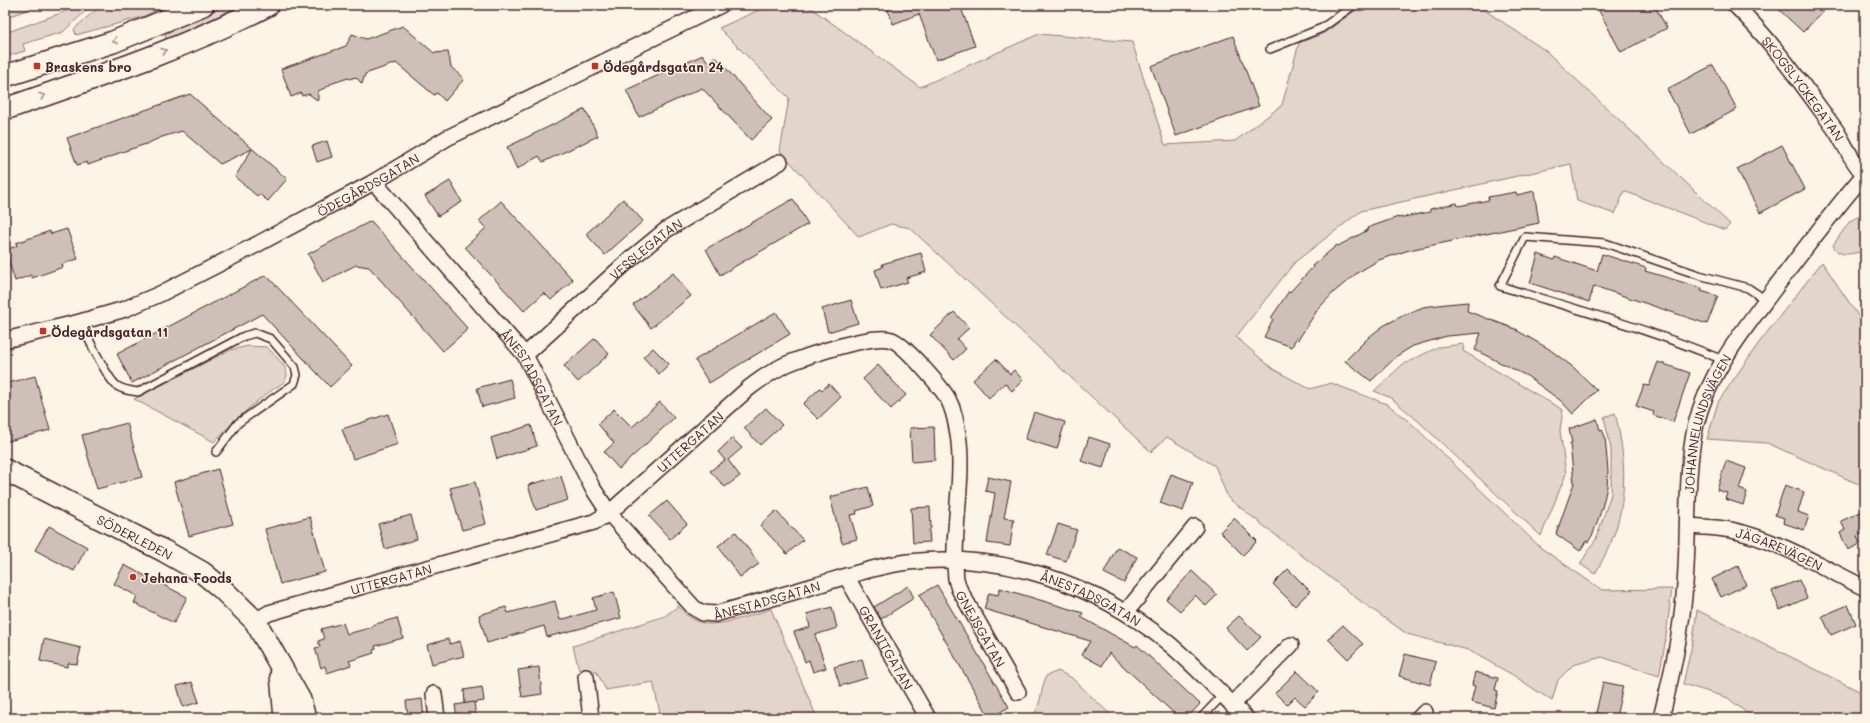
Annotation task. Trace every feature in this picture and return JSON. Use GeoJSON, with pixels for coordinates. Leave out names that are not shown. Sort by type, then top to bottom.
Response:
{"type":"FeatureCollection","features":[{"type":"Feature","properties":{"kind":"main road"},"geometry":{"type":"LineString","coordinates":[[5,76],[113,42],[203,5]]}},
{"type":"Feature","properties":{"kind":"main road"},"geometry":{"type":"LineString","coordinates":[[5,109],[118,69],[210,33],[268,5]]}},
{"type":"Feature","properties":{"kind":"main road","name":"SÖDERLEDEN"},"geometry":{"type":"LineString","coordinates":[[5,470],[164,551],[203,573],[233,597],[255,621],[300,700],[305,718]]}},
{"type":"Feature","properties":{"kind":"main road","name":"SÖDERLEDEN"},"geometry":{"type":"LineString","coordinates":[[278,661],[285,718]]}},
{"type":"Feature","properties":{"kind":"street","name":"ÖDEGÅRDSGATAN"},"geometry":{"type":"LineString","coordinates":[[5,340],[80,322],[125,309],[160,294],[374,182],[447,138],[690,12],[721,5]]}},
{"type":"Feature","properties":{"kind":"street","name":"SKOGSLYCKEGATAN"},"geometry":{"type":"LineString","coordinates":[[1735,5],[1770,43],[1836,131],[1849,154],[1864,175]]}},
{"type":"Feature","properties":{"kind":"street","name":"VESSLEGATAN"},"geometry":{"type":"LineString","coordinates":[[524,355],[627,262],[666,230],[780,162]]}},
{"type":"Feature","properties":{"kind":"street","name":"JOHANNELUNDSVÄGEN"},"geometry":{"type":"LineString","coordinates":[[1662,718],[1681,630],[1692,455],[1696,424],[1722,360],[1837,205],[1864,175]]}},
{"type":"Feature","properties":{"kind":"street","name":"ÅNESTADSGATAN"},"geometry":{"type":"LineString","coordinates":[[374,182],[524,355],[592,487],[609,513],[687,600],[703,613],[715,614],[875,568],[908,562],[955,561],[1025,570],[1051,577],[1098,596],[1126,612],[1168,643],[1246,718]]}},
{"type":"Feature","properties":{"kind":"street","name":"UTTERGATAN"},"geometry":{"type":"LineString","coordinates":[[255,621],[269,613],[347,590],[594,522],[609,513],[723,411],[765,376],[787,364],[828,350],[885,338],[896,342],[923,369],[944,394],[953,410],[959,448],[955,561]]}},
{"type":"Feature","properties":{"kind":"street","name":"JÄGAREVÄGEN"},"geometry":{"type":"LineString","coordinates":[[1688,526],[1729,529],[1752,535],[1779,545],[1865,588]]}},
{"type":"Feature","properties":{"kind":"street"},"geometry":{"type":"LineString","coordinates":[[1126,612],[1195,527]]}},
{"type":"Feature","properties":{"kind":"street","name":"GNEJSGATAN"},"geometry":{"type":"LineString","coordinates":[[955,561],[956,579],[959,589],[1018,692]]}},
{"type":"Feature","properties":{"kind":"street","name":"GRANITGATAN"},"geometry":{"type":"LineString","coordinates":[[846,576],[928,718]]}},
{"type":"Feature","properties":{"kind":"street"},"geometry":{"type":"LineString","coordinates":[[1227,700],[1291,645]]}},
{"type":"Feature","properties":{"kind":"street"},"geometry":{"type":"LineString","coordinates":[[586,677],[591,718]]}},
{"type":"Feature","properties":{"kind":"street"},"geometry":{"type":"LineString","coordinates":[[434,694],[437,718]]}},
{"type":"Feature","properties":{"kind":"lane"},"geometry":{"type":"LineString","coordinates":[[1270,49],[1322,28],[1354,5]]}},
{"type":"Feature","properties":{"kind":"lane"},"geometry":{"type":"LineString","coordinates":[[1722,360],[1689,346],[1640,329],[1500,286],[1525,237],[1605,243],[1699,275],[1748,288],[1766,300]]}},
{"type":"Feature","properties":{"kind":"lane"},"geometry":{"type":"LineString","coordinates":[[80,322],[109,376],[117,386],[128,391],[138,392],[244,336],[255,333],[271,339],[295,367],[297,375],[294,384],[238,423],[216,452]]}},
{"type":"Feature","properties":{"kind":"lane"},"geometry":{"type":"LineString","coordinates":[[1201,718],[1227,700]]}},
{"type":"Feature","properties":{"kind":"shaded area"},"geometry":{"type":"Polygon","coordinates":[[[5,5],[40,5],[5,18],[5,5]]]}},
{"type":"Feature","properties":{"kind":"shaded area"},"geometry":{"type":"Polygon","coordinates":[[[83,5],[92,5],[63,32],[23,44],[25,51],[5,57],[5,33],[83,5]]]}},
{"type":"Feature","properties":{"kind":"shaded area"},"geometry":{"type":"Polygon","coordinates":[[[101,5],[169,5],[142,17],[76,35],[74,29],[101,5]]]}},
{"type":"Feature","properties":{"kind":"shaded area"},"geometry":{"type":"Polygon","coordinates":[[[226,5],[242,5],[166,40],[165,34],[226,5]]]}},
{"type":"Feature","properties":{"kind":"shaded area"},"geometry":{"type":"Polygon","coordinates":[[[770,5],[807,5],[920,87],[1039,34],[1132,42],[1165,145],[1235,141],[1282,105],[1299,43],[1324,33],[1360,7],[1366,5],[1477,5],[1546,51],[1730,224],[1725,230],[1624,191],[1615,214],[1577,201],[1571,164],[1361,211],[1295,262],[1236,337],[1273,369],[1310,389],[1331,383],[1387,404],[1413,425],[1541,548],[1602,590],[1672,589],[1665,644],[1659,676],[1602,657],[1573,665],[1558,680],[1552,701],[1513,675],[1468,650],[1407,634],[1359,600],[1228,498],[1215,466],[1167,437],[1151,452],[910,228],[891,224],[859,237],[780,151],[789,98],[719,28],[770,5]]]}},
{"type":"Feature","properties":{"kind":"shaded area"},"geometry":{"type":"Polygon","coordinates":[[[1865,213],[1865,251],[1851,254],[1842,254],[1838,252],[1833,245],[1850,221],[1865,213]]]}},
{"type":"Feature","properties":{"kind":"shaded area"},"geometry":{"type":"Polygon","coordinates":[[[1822,262],[1865,326],[1865,487],[1767,443],[1707,439],[1718,402],[1758,344],[1822,262]]]}},
{"type":"Feature","properties":{"kind":"shaded area"},"geometry":{"type":"Polygon","coordinates":[[[1464,344],[1463,351],[1563,410],[1560,430],[1566,474],[1541,536],[1417,420],[1391,398],[1374,391],[1402,365],[1438,347],[1464,344]]]}},
{"type":"Feature","properties":{"kind":"shaded area"},"geometry":{"type":"Polygon","coordinates":[[[248,346],[267,347],[285,367],[287,375],[282,383],[258,400],[214,442],[134,399],[230,350],[248,346]]]}},
{"type":"Feature","properties":{"kind":"shaded area"},"geometry":{"type":"Polygon","coordinates":[[[1615,413],[1623,458],[1624,472],[1622,502],[1613,538],[1595,574],[1580,564],[1596,539],[1611,494],[1611,449],[1604,417],[1615,413]]]}},
{"type":"Feature","properties":{"kind":"shaded area"},"geometry":{"type":"Polygon","coordinates":[[[678,606],[696,621],[707,624],[735,620],[771,609],[817,718],[661,718],[653,682],[606,690],[596,671],[579,670],[573,646],[665,616],[678,606]]]}},
{"type":"Feature","properties":{"kind":"shaded area"},"geometry":{"type":"Polygon","coordinates":[[[1697,610],[1865,694],[1865,718],[1753,718],[1728,698],[1683,684],[1693,640],[1697,610]]]}},
{"type":"Feature","properties":{"kind":"shaded area"},"geometry":{"type":"Polygon","coordinates":[[[1058,671],[1072,678],[1114,718],[1031,718],[1039,704],[1046,676],[1058,671]]]}},
{"type":"Feature","properties":{"kind":"building"},"geometry":{"type":"Polygon","coordinates":[[[886,5],[940,5],[940,7],[960,5],[975,46],[936,60],[919,14],[893,24],[886,5]]]}},
{"type":"Feature","properties":{"kind":"building"},"geometry":{"type":"Polygon","coordinates":[[[1596,5],[1654,5],[1667,28],[1621,52],[1596,5]]]}},
{"type":"Feature","properties":{"kind":"building"},"geometry":{"type":"Polygon","coordinates":[[[1774,5],[1829,5],[1803,32],[1774,5]]]}},
{"type":"Feature","properties":{"kind":"building"},"geometry":{"type":"Polygon","coordinates":[[[403,26],[434,53],[448,52],[451,67],[464,79],[445,101],[437,93],[434,95],[396,63],[365,74],[362,84],[356,77],[330,84],[329,86],[318,91],[318,101],[309,94],[302,96],[301,93],[291,97],[281,69],[346,46],[352,34],[366,39],[403,26]]]}},
{"type":"Feature","properties":{"kind":"building"},"geometry":{"type":"Polygon","coordinates":[[[1233,36],[1259,106],[1176,136],[1151,66],[1233,36]]]}},
{"type":"Feature","properties":{"kind":"building"},"geometry":{"type":"Polygon","coordinates":[[[703,55],[708,62],[715,56],[772,120],[751,140],[702,88],[639,117],[626,90],[703,55]]]}},
{"type":"Feature","properties":{"kind":"building"},"geometry":{"type":"Polygon","coordinates":[[[1713,65],[1737,109],[1691,134],[1667,89],[1713,65]]]}},
{"type":"Feature","properties":{"kind":"building"},"geometry":{"type":"Polygon","coordinates":[[[190,94],[287,179],[268,201],[259,194],[257,196],[235,177],[252,149],[220,164],[182,131],[88,165],[87,162],[77,165],[67,138],[190,94]]]}},
{"type":"Feature","properties":{"kind":"building"},"geometry":{"type":"Polygon","coordinates":[[[585,109],[598,136],[543,162],[539,156],[517,169],[507,147],[585,109]]]}},
{"type":"Feature","properties":{"kind":"building"},"geometry":{"type":"Polygon","coordinates":[[[327,141],[332,157],[317,162],[312,146],[327,141]]]}},
{"type":"Feature","properties":{"kind":"building"},"geometry":{"type":"Polygon","coordinates":[[[1782,145],[1805,189],[1760,213],[1737,169],[1782,145]]]}},
{"type":"Feature","properties":{"kind":"building"},"geometry":{"type":"Polygon","coordinates":[[[450,181],[462,202],[438,216],[425,196],[450,181]]]}},
{"type":"Feature","properties":{"kind":"building"},"geometry":{"type":"Polygon","coordinates":[[[1534,191],[1539,223],[1409,250],[1379,260],[1357,273],[1334,292],[1318,309],[1298,340],[1296,338],[1292,347],[1264,337],[1273,319],[1271,318],[1289,291],[1290,292],[1313,267],[1312,266],[1337,245],[1338,246],[1368,230],[1367,228],[1398,217],[1430,212],[1430,209],[1457,203],[1458,206],[1489,200],[1488,197],[1516,192],[1517,195],[1534,191]]]}},
{"type":"Feature","properties":{"kind":"building"},"geometry":{"type":"Polygon","coordinates":[[[623,199],[643,221],[605,255],[586,234],[623,199]]]}},
{"type":"Feature","properties":{"kind":"building"},"geometry":{"type":"Polygon","coordinates":[[[793,199],[808,224],[720,275],[706,249],[793,199]]]}},
{"type":"Feature","properties":{"kind":"building"},"geometry":{"type":"Polygon","coordinates":[[[501,201],[573,280],[551,300],[544,293],[524,311],[465,247],[486,228],[479,221],[501,201]]]}},
{"type":"Feature","properties":{"kind":"building"},"geometry":{"type":"Polygon","coordinates":[[[371,221],[468,329],[443,351],[369,267],[356,265],[323,282],[308,254],[371,221]]]}},
{"type":"Feature","properties":{"kind":"building"},"geometry":{"type":"Polygon","coordinates":[[[67,229],[78,259],[62,264],[63,267],[32,278],[31,275],[15,281],[5,250],[17,246],[16,243],[50,231],[51,234],[67,229]]]}},
{"type":"Feature","properties":{"kind":"building"},"geometry":{"type":"Polygon","coordinates":[[[921,253],[926,272],[906,278],[908,282],[881,290],[875,270],[883,267],[882,264],[921,253]]]}},
{"type":"Feature","properties":{"kind":"building"},"geometry":{"type":"Polygon","coordinates":[[[1538,254],[1554,260],[1555,257],[1597,271],[1602,254],[1646,268],[1645,271],[1702,288],[1701,291],[1718,296],[1707,324],[1594,286],[1589,302],[1530,283],[1538,254]]]}},
{"type":"Feature","properties":{"kind":"building"},"geometry":{"type":"Polygon","coordinates":[[[673,273],[691,296],[651,328],[633,305],[673,273]]]}},
{"type":"Feature","properties":{"kind":"building"},"geometry":{"type":"Polygon","coordinates":[[[266,275],[352,366],[330,387],[262,314],[132,383],[117,354],[266,275]]]}},
{"type":"Feature","properties":{"kind":"building"},"geometry":{"type":"Polygon","coordinates":[[[851,300],[858,323],[828,332],[822,309],[851,300]]]}},
{"type":"Feature","properties":{"kind":"building"},"geometry":{"type":"Polygon","coordinates":[[[1468,302],[1467,311],[1518,330],[1516,330],[1549,349],[1573,367],[1597,390],[1573,414],[1561,401],[1527,376],[1475,350],[1481,333],[1447,336],[1413,346],[1397,356],[1371,381],[1345,361],[1369,337],[1383,326],[1402,316],[1423,307],[1468,302]]]}},
{"type":"Feature","properties":{"kind":"building"},"geometry":{"type":"Polygon","coordinates":[[[776,312],[790,334],[709,383],[695,360],[776,312]]]}},
{"type":"Feature","properties":{"kind":"building"},"geometry":{"type":"Polygon","coordinates":[[[954,312],[969,328],[957,339],[966,349],[954,360],[930,335],[954,312]]]}},
{"type":"Feature","properties":{"kind":"building"},"geometry":{"type":"Polygon","coordinates":[[[595,338],[609,354],[578,382],[564,366],[595,338]]]}},
{"type":"Feature","properties":{"kind":"building"},"geometry":{"type":"Polygon","coordinates":[[[653,348],[669,364],[659,374],[643,357],[653,348]]]}},
{"type":"Feature","properties":{"kind":"building"},"geometry":{"type":"Polygon","coordinates":[[[996,359],[1010,374],[1014,370],[1023,380],[1012,391],[1005,383],[989,398],[973,380],[996,359]]]}},
{"type":"Feature","properties":{"kind":"building"},"geometry":{"type":"Polygon","coordinates":[[[1658,362],[1690,373],[1673,422],[1653,415],[1654,412],[1636,406],[1644,385],[1649,386],[1658,362]]]}},
{"type":"Feature","properties":{"kind":"building"},"geometry":{"type":"Polygon","coordinates":[[[878,365],[906,395],[891,409],[863,379],[878,365]]]}},
{"type":"Feature","properties":{"kind":"building"},"geometry":{"type":"Polygon","coordinates":[[[35,376],[50,430],[5,442],[5,384],[35,376]]]}},
{"type":"Feature","properties":{"kind":"building"},"geometry":{"type":"Polygon","coordinates":[[[510,379],[515,398],[482,407],[477,388],[510,379]]]}},
{"type":"Feature","properties":{"kind":"building"},"geometry":{"type":"Polygon","coordinates":[[[829,384],[841,397],[818,419],[803,404],[820,388],[822,390],[829,384]]]}},
{"type":"Feature","properties":{"kind":"building"},"geometry":{"type":"Polygon","coordinates":[[[660,402],[674,418],[619,469],[604,452],[614,443],[598,424],[614,409],[632,427],[660,402]]]}},
{"type":"Feature","properties":{"kind":"building"},"geometry":{"type":"Polygon","coordinates":[[[766,408],[782,425],[760,445],[744,428],[766,408]]]}},
{"type":"Feature","properties":{"kind":"building"},"geometry":{"type":"Polygon","coordinates":[[[1034,412],[1065,422],[1057,449],[1025,439],[1034,412]]]}},
{"type":"Feature","properties":{"kind":"building"},"geometry":{"type":"Polygon","coordinates":[[[388,414],[398,444],[353,459],[342,429],[388,414]]]}},
{"type":"Feature","properties":{"kind":"building"},"geometry":{"type":"Polygon","coordinates":[[[1597,419],[1600,430],[1602,429],[1605,437],[1608,471],[1607,487],[1602,508],[1593,534],[1588,542],[1586,541],[1580,551],[1556,534],[1574,483],[1570,443],[1572,443],[1569,429],[1597,419]]]}},
{"type":"Feature","properties":{"kind":"building"},"geometry":{"type":"Polygon","coordinates":[[[127,423],[142,477],[97,489],[82,435],[127,423]]]}},
{"type":"Feature","properties":{"kind":"building"},"geometry":{"type":"Polygon","coordinates":[[[531,425],[537,446],[497,459],[491,438],[531,425]]]}},
{"type":"Feature","properties":{"kind":"building"},"geometry":{"type":"Polygon","coordinates":[[[934,427],[935,460],[912,462],[910,428],[934,427]]]}},
{"type":"Feature","properties":{"kind":"building"},"geometry":{"type":"Polygon","coordinates":[[[1089,437],[1110,444],[1103,468],[1081,461],[1089,437]]]}},
{"type":"Feature","properties":{"kind":"building"},"geometry":{"type":"Polygon","coordinates":[[[732,438],[742,448],[728,460],[740,476],[725,487],[710,471],[725,460],[718,452],[732,438]]]}},
{"type":"Feature","properties":{"kind":"building"},"geometry":{"type":"Polygon","coordinates":[[[1726,461],[1746,468],[1739,489],[1747,492],[1743,505],[1725,499],[1727,493],[1717,490],[1726,461]]]}},
{"type":"Feature","properties":{"kind":"building"},"geometry":{"type":"Polygon","coordinates":[[[218,469],[233,524],[189,536],[174,482],[218,469]]]}},
{"type":"Feature","properties":{"kind":"building"},"geometry":{"type":"Polygon","coordinates":[[[1171,474],[1193,482],[1183,511],[1160,503],[1171,474]]]}},
{"type":"Feature","properties":{"kind":"building"},"geometry":{"type":"Polygon","coordinates":[[[561,476],[568,500],[536,510],[528,485],[561,476]]]}},
{"type":"Feature","properties":{"kind":"building"},"geometry":{"type":"Polygon","coordinates":[[[988,477],[1011,482],[1004,518],[1014,519],[1010,546],[987,543],[995,493],[985,491],[988,477]]]}},
{"type":"Feature","properties":{"kind":"building"},"geometry":{"type":"Polygon","coordinates":[[[475,482],[486,524],[462,530],[450,488],[475,482]]]}},
{"type":"Feature","properties":{"kind":"building"},"geometry":{"type":"Polygon","coordinates":[[[1785,485],[1804,492],[1798,512],[1809,516],[1804,530],[1783,523],[1784,518],[1775,515],[1785,485]]]}},
{"type":"Feature","properties":{"kind":"building"},"geometry":{"type":"Polygon","coordinates":[[[868,487],[873,506],[856,511],[857,514],[850,515],[857,539],[842,543],[830,497],[868,487]]]}},
{"type":"Feature","properties":{"kind":"building"},"geometry":{"type":"Polygon","coordinates":[[[667,501],[687,524],[670,539],[649,516],[667,501]]]}},
{"type":"Feature","properties":{"kind":"building"},"geometry":{"type":"Polygon","coordinates":[[[930,507],[930,542],[913,543],[911,508],[930,507]]]}},
{"type":"Feature","properties":{"kind":"building"},"geometry":{"type":"Polygon","coordinates":[[[1865,510],[1865,532],[1857,536],[1860,544],[1848,550],[1840,533],[1845,530],[1841,521],[1865,510]]]}},
{"type":"Feature","properties":{"kind":"building"},"geometry":{"type":"Polygon","coordinates":[[[776,511],[803,540],[787,554],[760,525],[776,511]]]}},
{"type":"Feature","properties":{"kind":"building"},"geometry":{"type":"Polygon","coordinates":[[[411,515],[417,539],[385,549],[378,524],[411,515]]]}},
{"type":"Feature","properties":{"kind":"building"},"geometry":{"type":"Polygon","coordinates":[[[310,517],[325,572],[280,584],[265,529],[310,517]]]}},
{"type":"Feature","properties":{"kind":"building"},"geometry":{"type":"Polygon","coordinates":[[[1234,518],[1257,541],[1243,555],[1220,532],[1234,518]]]}},
{"type":"Feature","properties":{"kind":"building"},"geometry":{"type":"Polygon","coordinates":[[[1058,524],[1077,530],[1066,561],[1047,555],[1058,524]]]}},
{"type":"Feature","properties":{"kind":"building"},"geometry":{"type":"Polygon","coordinates":[[[49,526],[87,547],[74,571],[35,550],[49,526]]]}},
{"type":"Feature","properties":{"kind":"building"},"geometry":{"type":"Polygon","coordinates":[[[736,532],[759,564],[740,577],[718,546],[736,532]]]}},
{"type":"Feature","properties":{"kind":"building"},"geometry":{"type":"Polygon","coordinates":[[[1117,547],[1137,557],[1124,583],[1104,573],[1117,547]]]}},
{"type":"Feature","properties":{"kind":"building"},"geometry":{"type":"Polygon","coordinates":[[[124,565],[187,597],[174,623],[134,603],[137,596],[114,584],[124,565]]]}},
{"type":"Feature","properties":{"kind":"building"},"geometry":{"type":"Polygon","coordinates":[[[1738,566],[1746,585],[1721,597],[1712,579],[1738,566]]]}},
{"type":"Feature","properties":{"kind":"building"},"geometry":{"type":"Polygon","coordinates":[[[1288,569],[1310,591],[1295,606],[1273,584],[1288,569]]]}},
{"type":"Feature","properties":{"kind":"building"},"geometry":{"type":"Polygon","coordinates":[[[1192,571],[1217,595],[1206,606],[1195,595],[1180,611],[1166,599],[1192,571]]]}},
{"type":"Feature","properties":{"kind":"building"},"geometry":{"type":"Polygon","coordinates":[[[1799,580],[1807,598],[1780,610],[1772,591],[1799,580]]]}},
{"type":"Feature","properties":{"kind":"building"},"geometry":{"type":"Polygon","coordinates":[[[937,585],[1009,707],[990,718],[919,595],[937,585]]]}},
{"type":"Feature","properties":{"kind":"building"},"geometry":{"type":"Polygon","coordinates":[[[908,586],[914,598],[881,619],[874,607],[908,586]]]}},
{"type":"Feature","properties":{"kind":"building"},"geometry":{"type":"Polygon","coordinates":[[[1000,588],[1083,613],[1081,617],[1135,647],[1137,645],[1200,704],[1187,718],[1179,718],[1109,653],[1102,666],[1082,655],[1090,641],[984,609],[989,593],[998,595],[1000,588]]]}},
{"type":"Feature","properties":{"kind":"building"},"geometry":{"type":"Polygon","coordinates":[[[614,592],[621,618],[547,637],[544,626],[487,643],[479,615],[506,607],[508,613],[555,601],[560,620],[596,610],[593,598],[614,592]]]}},
{"type":"Feature","properties":{"kind":"building"},"geometry":{"type":"Polygon","coordinates":[[[1848,605],[1856,624],[1831,635],[1822,616],[1848,605]]]}},
{"type":"Feature","properties":{"kind":"building"},"geometry":{"type":"Polygon","coordinates":[[[832,607],[837,628],[815,635],[826,668],[813,672],[809,660],[805,662],[794,632],[810,627],[807,614],[832,607]]]}},
{"type":"Feature","properties":{"kind":"building"},"geometry":{"type":"Polygon","coordinates":[[[1239,616],[1261,637],[1247,651],[1226,628],[1239,616]]]}},
{"type":"Feature","properties":{"kind":"building"},"geometry":{"type":"Polygon","coordinates":[[[397,618],[403,638],[375,646],[376,649],[373,650],[374,653],[349,661],[351,665],[327,673],[325,666],[321,668],[315,648],[320,647],[318,641],[324,639],[321,629],[343,623],[347,634],[373,627],[372,625],[397,618]]]}},
{"type":"Feature","properties":{"kind":"building"},"geometry":{"type":"Polygon","coordinates":[[[1343,625],[1363,644],[1348,659],[1328,639],[1343,625]]]}},
{"type":"Feature","properties":{"kind":"building"},"geometry":{"type":"Polygon","coordinates":[[[44,639],[81,648],[77,664],[68,663],[67,667],[40,661],[44,639]]]}},
{"type":"Feature","properties":{"kind":"building"},"geometry":{"type":"Polygon","coordinates":[[[448,639],[450,644],[460,641],[464,656],[432,664],[427,645],[448,639]]]}},
{"type":"Feature","properties":{"kind":"building"},"geometry":{"type":"Polygon","coordinates":[[[1405,654],[1436,662],[1430,685],[1399,676],[1405,654]]]}},
{"type":"Feature","properties":{"kind":"building"},"geometry":{"type":"Polygon","coordinates":[[[862,659],[867,678],[840,686],[834,667],[862,659]]]}},
{"type":"Feature","properties":{"kind":"building"},"geometry":{"type":"Polygon","coordinates":[[[539,667],[542,694],[522,697],[518,670],[539,667]]]}},
{"type":"Feature","properties":{"kind":"building"},"geometry":{"type":"Polygon","coordinates":[[[1297,671],[1319,692],[1305,706],[1295,697],[1287,705],[1275,693],[1297,671]]]}},
{"type":"Feature","properties":{"kind":"building"},"geometry":{"type":"Polygon","coordinates":[[[1475,672],[1498,678],[1495,690],[1498,691],[1494,708],[1471,702],[1475,686],[1472,685],[1475,672]]]}},
{"type":"Feature","properties":{"kind":"building"},"geometry":{"type":"Polygon","coordinates":[[[192,682],[199,702],[183,707],[177,686],[192,682]]]}},
{"type":"Feature","properties":{"kind":"building"},"geometry":{"type":"Polygon","coordinates":[[[1603,682],[1623,686],[1616,717],[1596,713],[1603,682]]]}},
{"type":"Feature","properties":{"kind":"building"},"geometry":{"type":"Polygon","coordinates":[[[482,687],[484,701],[465,704],[464,690],[482,687]]]}},
{"type":"Feature","properties":{"kind":"building"},"geometry":{"type":"Polygon","coordinates":[[[422,699],[424,718],[408,718],[406,701],[422,699]]]}},
{"type":"Feature","properties":{"kind":"building"},"geometry":{"type":"Polygon","coordinates":[[[474,702],[476,718],[457,718],[455,705],[474,702]]]}},
{"type":"Feature","properties":{"kind":"place","name":"Braskens bro"},"geometry":{"type":"Point","coordinates":[37,66]}},
{"type":"Feature","properties":{"kind":"place","name":"Ödegårdsgatan 24"},"geometry":{"type":"Point","coordinates":[595,66]}},
{"type":"Feature","properties":{"kind":"place","name":"Ödegårdsgatan 11"},"geometry":{"type":"Point","coordinates":[43,331]}},
{"type":"Feature","properties":{"kind":"place","name":"Jehana Foods"},"geometry":{"type":"Point","coordinates":[133,577]}}]}
